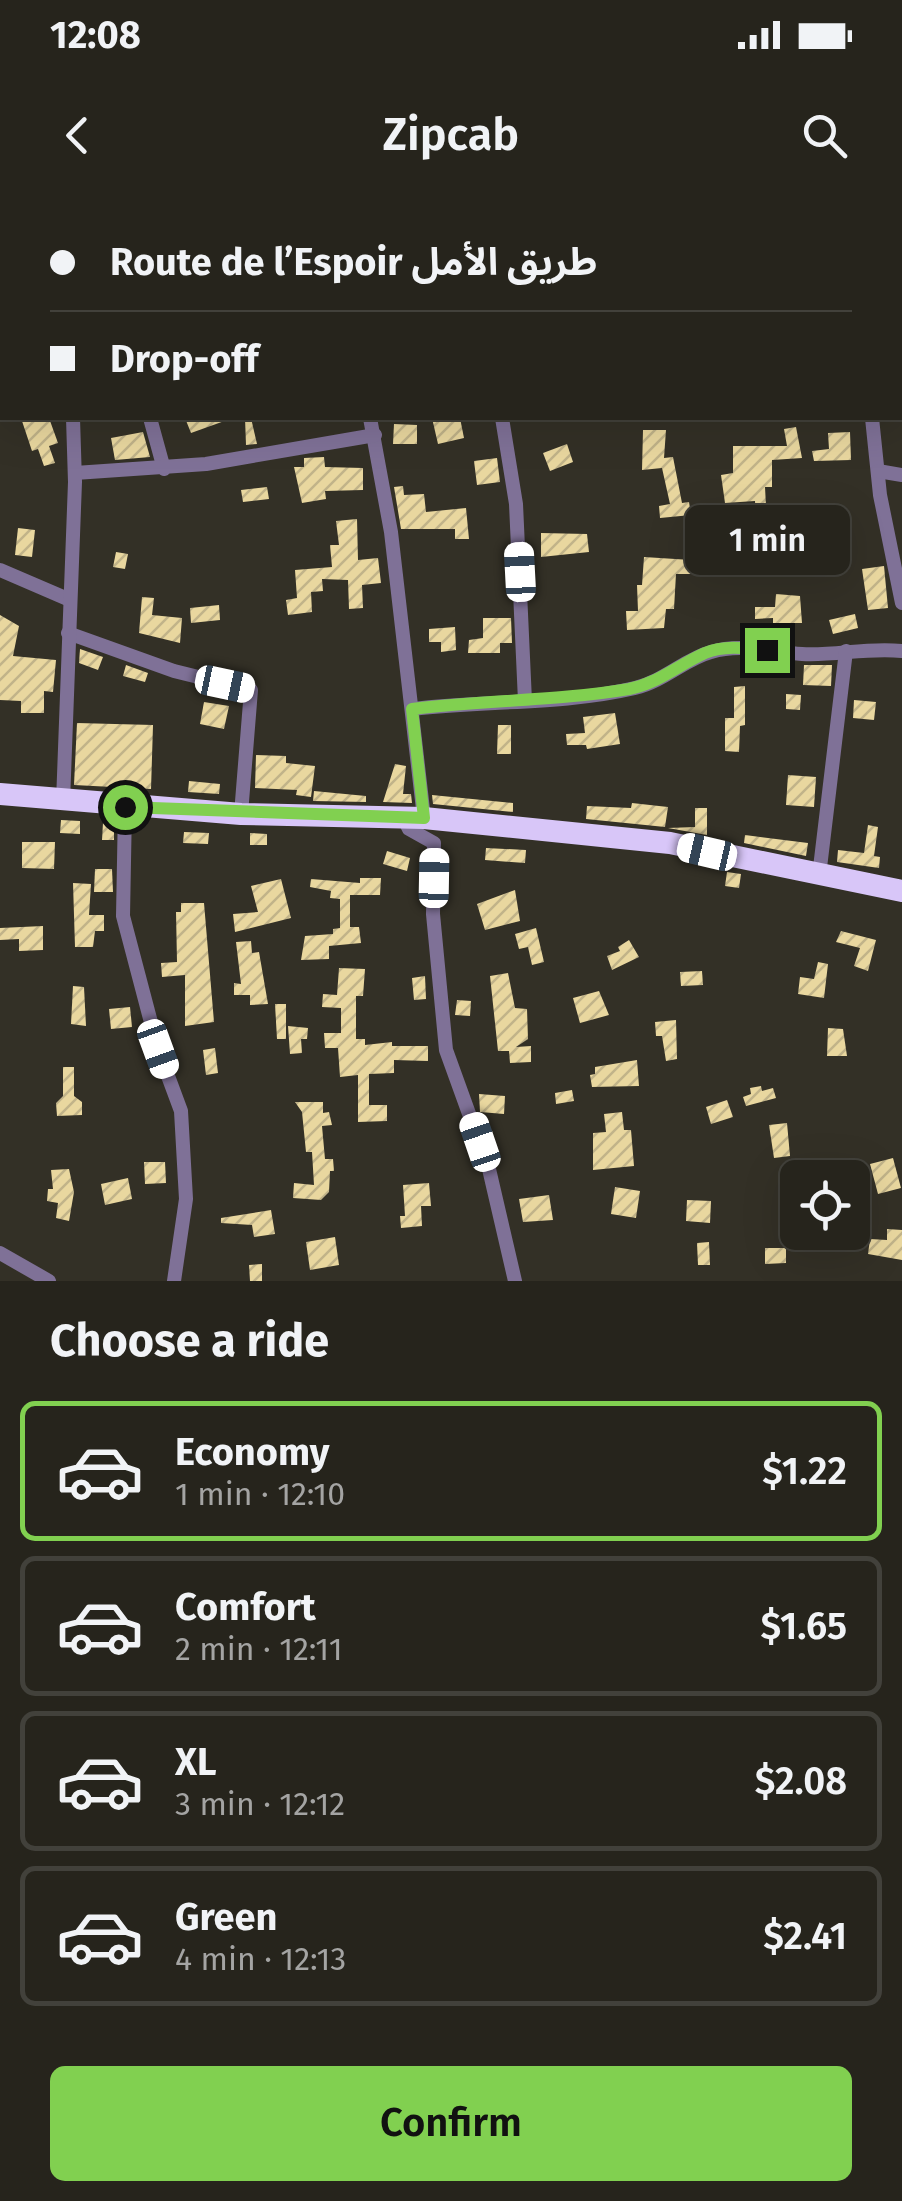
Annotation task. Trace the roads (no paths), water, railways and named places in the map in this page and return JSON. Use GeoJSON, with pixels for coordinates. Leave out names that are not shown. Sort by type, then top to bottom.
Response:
{"type":"FeatureCollection","features":[{"type":"Feature","properties":{"kind":"highway"},"geometry":{"type":"LineString","coordinates":[[0,794],[242,814],[413,818],[670,843],[902,891]]}},
{"type":"Feature","properties":{"kind":"street"},"geometry":{"type":"LineString","coordinates":[[64,802],[75,473],[73,420]]}},
{"type":"Feature","properties":{"kind":"street"},"geometry":{"type":"LineString","coordinates":[[151,420],[164,469]]}},
{"type":"Feature","properties":{"kind":"street"},"geometry":{"type":"LineString","coordinates":[[371,420],[412,709],[414,833],[434,843],[433,914],[446,1050],[489,1169],[516,1281]]}},
{"type":"Feature","properties":{"kind":"street"},"geometry":{"type":"LineString","coordinates":[[502,420],[516,504],[525,700]]}},
{"type":"Feature","properties":{"kind":"street"},"geometry":{"type":"LineString","coordinates":[[872,420],[902,603]]}},
{"type":"Feature","properties":{"kind":"street"},"geometry":{"type":"LineString","coordinates":[[75,473],[164,469],[375,435]]}},
{"type":"Feature","properties":{"kind":"street"},"geometry":{"type":"LineString","coordinates":[[878,471],[902,475]]}},
{"type":"Feature","properties":{"kind":"street"},"geometry":{"type":"LineString","coordinates":[[0,570],[70,600]]}},
{"type":"Feature","properties":{"kind":"street"},"geometry":{"type":"LineString","coordinates":[[68,633],[174,672],[251,690],[242,814]]}},
{"type":"Feature","properties":{"kind":"street"},"geometry":{"type":"LineString","coordinates":[[412,709],[634,688],[673,675],[705,653],[730,647],[804,654],[902,651]]}},
{"type":"Feature","properties":{"kind":"street"},"geometry":{"type":"LineString","coordinates":[[818,876],[846,651]]}},
{"type":"Feature","properties":{"kind":"street"},"geometry":{"type":"LineString","coordinates":[[125,807],[123,916],[158,1049],[181,1111],[186,1199],[174,1281]]}},
{"type":"Feature","properties":{"kind":"street"},"geometry":{"type":"LineString","coordinates":[[0,1253],[48,1281]]}}]}
